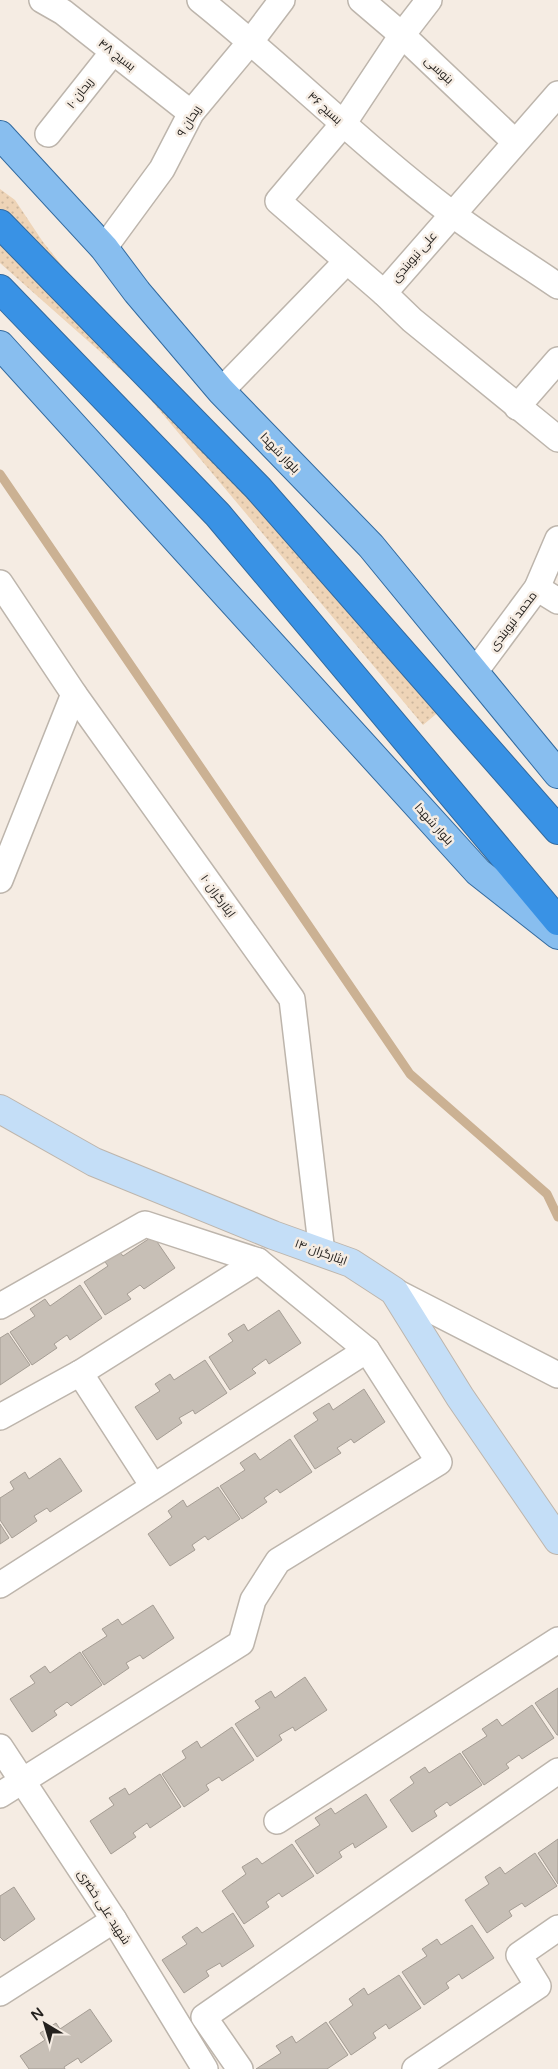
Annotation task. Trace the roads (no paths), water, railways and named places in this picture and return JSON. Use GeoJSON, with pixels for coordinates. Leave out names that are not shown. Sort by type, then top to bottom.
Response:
{"type":"FeatureCollection","features":[{"type":"Feature","properties":{"kind":"highway"},"geometry":{"type":"LineString","coordinates":[[0,224],[258,488],[558,830]]}},
{"type":"Feature","properties":{"kind":"highway"},"geometry":{"type":"LineString","coordinates":[[0,289],[218,514],[558,921]]}},
{"type":"Feature","properties":{"kind":"main road","name":"بلوار شهدا"},"geometry":{"type":"LineString","coordinates":[[0,135],[104,248],[137,292],[221,392],[371,546],[558,774]]}},
{"type":"Feature","properties":{"kind":"main road","name":"بلوار شهدا"},"geometry":{"type":"LineString","coordinates":[[0,345],[478,872],[558,935]]}},
{"type":"Feature","properties":{"kind":"street","name":"بسیج ۴۸"},"geometry":{"type":"LineString","coordinates":[[42,0],[63,12],[191,113]]}},
{"type":"Feature","properties":{"kind":"street","name":"بسیج ۴۶"},"geometry":{"type":"LineString","coordinates":[[200,0],[251,41],[343,124],[452,214],[558,286]]}},
{"type":"Feature","properties":{"kind":"street","name":"ریحان ۹"},"geometry":{"type":"LineString","coordinates":[[104,248],[162,169],[191,113],[251,41],[282,0]]}},
{"type":"Feature","properties":{"kind":"street","name":"بنوسی"},"geometry":{"type":"LineString","coordinates":[[361,0],[402,35],[515,142]]}},
{"type":"Feature","properties":{"kind":"street"},"geometry":{"type":"LineString","coordinates":[[343,124],[402,35],[429,0]]}},
{"type":"Feature","properties":{"kind":"street","name":"ریحان ۱۰"},"geometry":{"type":"LineString","coordinates":[[48,134],[113,52]]}},
{"type":"Feature","properties":{"kind":"street","name":"علی نبوبندی"},"geometry":{"type":"LineString","coordinates":[[343,124],[278,202],[384,293],[558,94]]}},
{"type":"Feature","properties":{"kind":"street"},"geometry":{"type":"LineString","coordinates":[[221,392],[347,261]]}},
{"type":"Feature","properties":{"kind":"street"},"geometry":{"type":"LineString","coordinates":[[384,293],[412,320],[558,439]]}},
{"type":"Feature","properties":{"kind":"street"},"geometry":{"type":"LineString","coordinates":[[517,407],[558,360]]}},
{"type":"Feature","properties":{"kind":"street","name":"محمد نبوبندی"},"geometry":{"type":"LineString","coordinates":[[474,673],[537,588],[558,539]]}},
{"type":"Feature","properties":{"kind":"street","name":"ایثارگران ۱۰"},"geometry":{"type":"LineString","coordinates":[[0,583],[74,694],[292,999],[322,1253]]}},
{"type":"Feature","properties":{"kind":"street"},"geometry":{"type":"LineString","coordinates":[[537,588],[558,601]]}},
{"type":"Feature","properties":{"kind":"street"},"geometry":{"type":"LineString","coordinates":[[0,610],[25,620]]}},
{"type":"Feature","properties":{"kind":"street"},"geometry":{"type":"LineString","coordinates":[[0,880],[74,694]]}},
{"type":"Feature","properties":{"kind":"street","name":"ایثارگران ۱۴"},"geometry":{"type":"LineString","coordinates":[[0,1109],[94,1162],[273,1235],[351,1263],[394,1291],[460,1397],[558,1540]]}},
{"type":"Feature","properties":{"kind":"street"},"geometry":{"type":"LineString","coordinates":[[0,1306],[145,1224],[258,1261],[367,1350],[439,1462],[278,1561],[253,1600],[242,1643],[0,1795]]}},
{"type":"Feature","properties":{"kind":"street"},"geometry":{"type":"LineString","coordinates":[[0,1416],[80,1373],[258,1261]]}},
{"type":"Feature","properties":{"kind":"street"},"geometry":{"type":"LineString","coordinates":[[394,1291],[558,1375]]}},
{"type":"Feature","properties":{"kind":"street"},"geometry":{"type":"LineString","coordinates":[[0,1584],[367,1350]]}},
{"type":"Feature","properties":{"kind":"street"},"geometry":{"type":"LineString","coordinates":[[80,1373],[153,1486]]}},
{"type":"Feature","properties":{"kind":"street"},"geometry":{"type":"LineString","coordinates":[[277,1821],[558,1640]]}},
{"type":"Feature","properties":{"kind":"street","name":"شهید علی خضری"},"geometry":{"type":"LineString","coordinates":[[0,1747],[114,1920],[196,2066]]}},
{"type":"Feature","properties":{"kind":"street"},"geometry":{"type":"LineString","coordinates":[[240,2069],[204,2017],[558,1771]]}},
{"type":"Feature","properties":{"kind":"street"},"geometry":{"type":"LineString","coordinates":[[0,1993],[114,1920]]}},
{"type":"Feature","properties":{"kind":"street"},"geometry":{"type":"LineString","coordinates":[[426,2066],[538,1986],[519,1955],[558,1928]]}},
{"type":"Feature","properties":{"kind":"waterway"},"geometry":{"type":"LineString","coordinates":[[0,474],[410,1074],[547,1194],[558,1217]]}}]}
